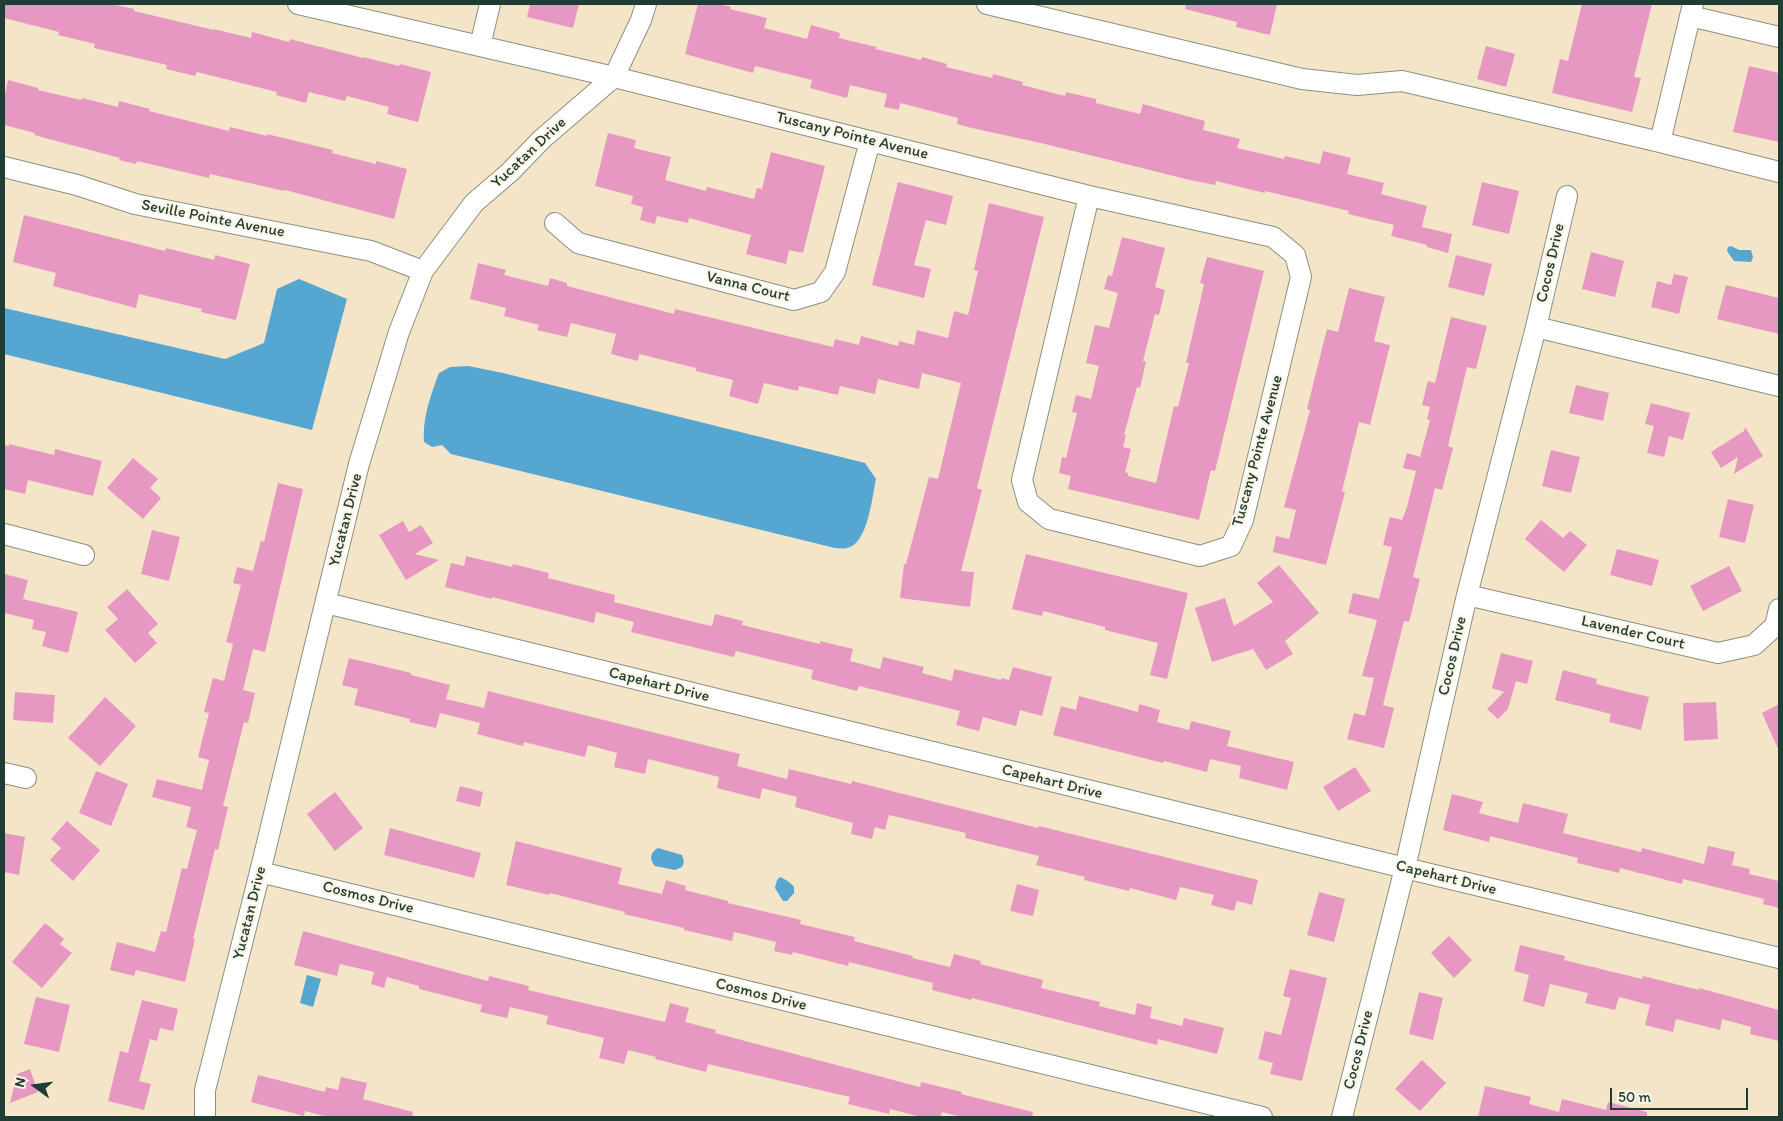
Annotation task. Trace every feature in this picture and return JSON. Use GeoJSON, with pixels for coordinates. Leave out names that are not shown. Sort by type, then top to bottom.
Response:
{"type":"FeatureCollection","features":[{"type":"Feature","properties":{"kind":"street"},"geometry":{"type":"LineString","coordinates":[[298,4],[614,77]]}},
{"type":"Feature","properties":{"kind":"street"},"geometry":{"type":"LineString","coordinates":[[480,46],[490,4]]}},
{"type":"Feature","properties":{"kind":"street","name":"Yucatan Drive"},"geometry":{"type":"LineString","coordinates":[[205,1117],[205,1090],[359,464],[399,332],[422,271],[474,203],[614,77],[642,20],[646,4]]}},
{"type":"Feature","properties":{"kind":"street"},"geometry":{"type":"LineString","coordinates":[[987,4],[1302,79],[1357,85],[1402,81],[1779,172]]}},
{"type":"Feature","properties":{"kind":"street"},"geometry":{"type":"LineString","coordinates":[[1660,142],[1691,10],[1779,38]]}},
{"type":"Feature","properties":{"kind":"street","name":"Tuscany Pointe Avenue"},"geometry":{"type":"LineString","coordinates":[[614,77],[1089,196],[1273,237],[1295,255],[1301,277],[1243,520],[1231,546],[1200,556],[1049,519],[1028,502],[1022,480],[1089,196]]}},
{"type":"Feature","properties":{"kind":"street","name":"Vanna Court"},"geometry":{"type":"LineString","coordinates":[[555,222],[578,243],[794,300],[821,292],[835,272],[870,141]]}},
{"type":"Feature","properties":{"kind":"street","name":"Seville Pointe Avenue"},"geometry":{"type":"LineString","coordinates":[[4,167],[77,185],[135,204],[371,251],[422,271]]}},
{"type":"Feature","properties":{"kind":"street","name":"Cocos Drive"},"geometry":{"type":"LineString","coordinates":[[1342,1117],[1404,868],[1467,595],[1536,327],[1567,196]]}},
{"type":"Feature","properties":{"kind":"street"},"geometry":{"type":"LineString","coordinates":[[1536,327],[1779,386]]}},
{"type":"Feature","properties":{"kind":"street"},"geometry":{"type":"LineString","coordinates":[[4,534],[84,555]]}},
{"type":"Feature","properties":{"kind":"street","name":"Lavender Court"},"geometry":{"type":"LineString","coordinates":[[1467,595],[1718,652],[1754,645],[1775,626],[1779,609]]}},
{"type":"Feature","properties":{"kind":"street","name":"Capehart Drive"},"geometry":{"type":"LineString","coordinates":[[326,603],[1404,868],[1779,958]]}},
{"type":"Feature","properties":{"kind":"street"},"geometry":{"type":"LineString","coordinates":[[4,773],[26,778]]}},
{"type":"Feature","properties":{"kind":"street","name":"Cosmos Drive"},"geometry":{"type":"LineString","coordinates":[[260,872],[1262,1117]]}},
{"type":"Feature","properties":{"kind":"water"},"geometry":{"type":"Polygon","coordinates":[[[1731,246],[1739,250],[1751,250],[1753,257],[1751,262],[1734,261],[1727,251],[1728,247],[1731,246]]]}},
{"type":"Feature","properties":{"kind":"water"},"geometry":{"type":"Polygon","coordinates":[[[299,279],[347,299],[312,430],[4,354],[4,308],[225,359],[264,343],[277,289],[299,279]]]}},
{"type":"Feature","properties":{"kind":"water"},"geometry":{"type":"Polygon","coordinates":[[[468,366],[503,373],[865,463],[876,479],[868,519],[860,538],[854,545],[846,548],[835,548],[451,454],[442,445],[432,447],[424,442],[424,424],[430,398],[439,373],[450,367],[468,366]]]}},
{"type":"Feature","properties":{"kind":"water"},"geometry":{"type":"Polygon","coordinates":[[[658,848],[682,855],[684,862],[682,867],[675,870],[655,866],[651,856],[658,848]]]}},
{"type":"Feature","properties":{"kind":"water"},"geometry":{"type":"Polygon","coordinates":[[[780,877],[794,887],[794,893],[787,901],[783,901],[775,888],[780,877]]]}},
{"type":"Feature","properties":{"kind":"water"},"geometry":{"type":"Polygon","coordinates":[[[307,975],[321,979],[313,1007],[300,1003],[307,975]]]}},
{"type":"Feature","properties":{"kind":"building"},"geometry":{"type":"Polygon","coordinates":[[[4,4],[111,4],[251,38],[252,32],[289,42],[290,39],[363,58],[399,66],[400,64],[431,72],[418,122],[387,114],[389,107],[347,96],[345,101],[309,92],[306,103],[276,95],[277,92],[197,72],[195,76],[166,69],[167,65],[94,48],[95,44],[58,35],[59,32],[4,18],[4,4]]]}},
{"type":"Feature","properties":{"kind":"building"},"geometry":{"type":"Polygon","coordinates":[[[530,4],[579,4],[573,28],[527,17],[530,4]]]}},
{"type":"Feature","properties":{"kind":"building"},"geometry":{"type":"Polygon","coordinates":[[[698,4],[718,4],[731,7],[730,9],[767,18],[764,28],[807,39],[811,25],[840,33],[839,38],[876,47],[876,49],[921,60],[922,57],[947,64],[946,67],[992,78],[993,74],[1023,82],[1022,85],[1065,96],[1066,92],[1096,99],[1096,103],[1140,114],[1143,104],[1205,121],[1203,130],[1240,139],[1237,148],[1284,159],[1285,156],[1320,164],[1323,151],[1351,158],[1347,174],[1384,183],[1381,194],[1427,206],[1422,227],[1452,234],[1448,253],[1427,247],[1427,245],[1391,236],[1394,225],[1348,214],[1349,211],[1216,181],[1215,185],[1190,180],[972,128],[957,124],[958,118],[900,103],[899,110],[884,107],[887,94],[850,85],[847,98],[810,88],[812,80],[755,66],[753,73],[685,54],[698,4]]]}},
{"type":"Feature","properties":{"kind":"building"},"geometry":{"type":"Polygon","coordinates":[[[1186,4],[1277,4],[1270,35],[1236,27],[1237,22],[1185,9],[1186,4]]]}},
{"type":"Feature","properties":{"kind":"building"},"geometry":{"type":"Polygon","coordinates":[[[1582,4],[1652,4],[1634,77],[1641,78],[1632,112],[1552,93],[1560,59],[1568,61],[1582,4]]]}},
{"type":"Feature","properties":{"kind":"building"},"geometry":{"type":"Polygon","coordinates":[[[1486,46],[1515,54],[1506,87],[1477,79],[1486,46]]]}},
{"type":"Feature","properties":{"kind":"building"},"geometry":{"type":"Polygon","coordinates":[[[1749,66],[1779,73],[1779,142],[1733,132],[1749,66]]]}},
{"type":"Feature","properties":{"kind":"building"},"geometry":{"type":"Polygon","coordinates":[[[8,80],[38,88],[38,90],[118,107],[119,101],[150,109],[149,111],[229,131],[230,127],[267,136],[267,134],[333,150],[332,153],[376,164],[376,161],[407,169],[394,219],[285,190],[210,174],[209,178],[137,161],[136,164],[119,160],[120,158],[4,125],[4,99],[8,80]]]}},
{"type":"Feature","properties":{"kind":"building"},"geometry":{"type":"Polygon","coordinates":[[[608,133],[636,140],[634,148],[671,157],[665,180],[706,191],[707,187],[754,199],[757,188],[762,189],[771,152],[825,166],[803,253],[789,250],[786,264],[746,254],[751,235],[689,218],[688,223],[657,216],[655,224],[640,220],[643,207],[631,204],[633,196],[595,186],[608,133]]]}},
{"type":"Feature","properties":{"kind":"building"},"geometry":{"type":"Polygon","coordinates":[[[898,182],[953,196],[946,225],[926,220],[914,265],[931,269],[924,298],[872,285],[898,182]]]}},
{"type":"Feature","properties":{"kind":"building"},"geometry":{"type":"Polygon","coordinates":[[[1482,182],[1519,191],[1509,234],[1472,225],[1482,182]]]}},
{"type":"Feature","properties":{"kind":"building"},"geometry":{"type":"Polygon","coordinates":[[[989,203],[1044,217],[977,488],[982,490],[961,571],[974,572],[970,607],[900,598],[904,564],[906,564],[929,477],[938,479],[961,383],[922,373],[919,389],[878,379],[875,394],[840,386],[838,395],[799,386],[798,391],[764,383],[758,404],[729,396],[733,380],[696,371],[696,368],[639,354],[638,361],[611,354],[616,334],[571,323],[567,337],[537,330],[539,325],[504,316],[506,308],[470,299],[478,263],[506,270],[504,275],[548,286],[550,278],[567,283],[567,286],[674,314],[675,309],[833,347],[835,339],[859,345],[861,336],[898,346],[899,341],[914,345],[917,330],[948,338],[954,311],[968,315],[978,271],[974,270],[989,203]]]}},
{"type":"Feature","properties":{"kind":"building"},"geometry":{"type":"Polygon","coordinates":[[[24,215],[165,251],[166,248],[214,260],[215,255],[250,264],[236,320],[201,312],[202,309],[139,294],[136,308],[53,286],[56,273],[13,262],[24,215]]]}},
{"type":"Feature","properties":{"kind":"building"},"geometry":{"type":"Polygon","coordinates":[[[1122,237],[1165,248],[1155,287],[1165,290],[1159,315],[1155,314],[1143,361],[1146,362],[1140,388],[1137,387],[1124,435],[1126,435],[1123,447],[1131,449],[1125,472],[1128,473],[1128,476],[1156,483],[1174,406],[1178,407],[1189,363],[1186,363],[1204,284],[1200,283],[1207,257],[1264,271],[1215,471],[1211,470],[1199,520],[1068,489],[1071,476],[1059,473],[1062,457],[1066,458],[1077,413],[1072,412],[1076,395],[1091,399],[1099,366],[1086,363],[1095,325],[1109,328],[1118,293],[1104,289],[1108,275],[1112,276],[1122,237]]]}},
{"type":"Feature","properties":{"kind":"building"},"geometry":{"type":"Polygon","coordinates":[[[1591,252],[1624,261],[1615,297],[1582,289],[1591,252]]]}},
{"type":"Feature","properties":{"kind":"building"},"geometry":{"type":"Polygon","coordinates":[[[1456,255],[1492,264],[1484,296],[1448,287],[1456,255]]]}},
{"type":"Feature","properties":{"kind":"building"},"geometry":{"type":"Polygon","coordinates":[[[1674,274],[1688,277],[1679,314],[1651,307],[1657,281],[1671,285],[1674,274]]]}},
{"type":"Feature","properties":{"kind":"building"},"geometry":{"type":"Polygon","coordinates":[[[1726,285],[1779,298],[1779,334],[1717,319],[1726,285]]]}},
{"type":"Feature","properties":{"kind":"building"},"geometry":{"type":"Polygon","coordinates":[[[1349,288],[1385,297],[1374,341],[1390,345],[1370,425],[1359,422],[1342,491],[1345,492],[1326,565],[1273,552],[1276,536],[1289,539],[1296,510],[1284,507],[1310,410],[1307,409],[1327,329],[1338,332],[1349,288]]]}},
{"type":"Feature","properties":{"kind":"building"},"geometry":{"type":"Polygon","coordinates":[[[1451,317],[1487,326],[1476,369],[1467,367],[1448,446],[1453,448],[1442,490],[1435,488],[1413,577],[1420,579],[1409,622],[1404,621],[1383,705],[1394,708],[1384,748],[1347,739],[1354,713],[1365,716],[1374,678],[1362,676],[1377,620],[1348,613],[1353,593],[1379,599],[1392,547],[1383,545],[1390,517],[1402,520],[1407,507],[1416,471],[1403,468],[1407,453],[1420,457],[1430,420],[1427,419],[1430,407],[1422,405],[1428,381],[1435,383],[1451,317]]]}},
{"type":"Feature","properties":{"kind":"building"},"geometry":{"type":"Polygon","coordinates":[[[1576,385],[1609,393],[1603,421],[1569,413],[1576,385]]]}},
{"type":"Feature","properties":{"kind":"building"},"geometry":{"type":"Polygon","coordinates":[[[1651,403],[1690,413],[1683,440],[1669,436],[1664,457],[1647,453],[1654,426],[1645,424],[1651,403]]]}},
{"type":"Feature","properties":{"kind":"building"},"geometry":{"type":"Polygon","coordinates":[[[1745,427],[1763,456],[1734,474],[1738,457],[1721,468],[1711,452],[1744,431],[1745,427]]]}},
{"type":"Feature","properties":{"kind":"building"},"geometry":{"type":"Polygon","coordinates":[[[9,444],[54,455],[55,449],[102,461],[93,496],[28,480],[25,494],[4,489],[4,445],[9,446],[9,444]]]}},
{"type":"Feature","properties":{"kind":"building"},"geometry":{"type":"Polygon","coordinates":[[[1551,450],[1580,457],[1571,493],[1542,486],[1551,450]]]}},
{"type":"Feature","properties":{"kind":"building"},"geometry":{"type":"Polygon","coordinates":[[[133,458],[158,479],[150,488],[161,498],[143,519],[107,488],[133,458]]]}},
{"type":"Feature","properties":{"kind":"building"},"geometry":{"type":"Polygon","coordinates":[[[278,483],[303,489],[265,652],[253,649],[243,690],[255,693],[248,723],[244,722],[223,806],[228,807],[218,850],[215,849],[193,939],[195,939],[185,982],[136,970],[134,976],[110,970],[117,942],[155,952],[161,931],[166,932],[182,868],[187,869],[197,830],[186,827],[191,807],[152,797],[157,779],[202,790],[209,760],[198,757],[209,713],[204,712],[213,678],[224,681],[233,644],[226,642],[241,585],[233,583],[237,567],[253,571],[261,541],[264,542],[278,483]]]}},
{"type":"Feature","properties":{"kind":"building"},"geometry":{"type":"Polygon","coordinates":[[[1728,499],[1754,505],[1745,543],[1719,537],[1728,499]]]}},
{"type":"Feature","properties":{"kind":"building"},"geometry":{"type":"Polygon","coordinates":[[[1541,520],[1563,538],[1570,531],[1587,545],[1564,572],[1525,539],[1541,520]]]}},
{"type":"Feature","properties":{"kind":"building"},"geometry":{"type":"Polygon","coordinates":[[[403,521],[409,532],[421,525],[433,543],[415,554],[439,560],[406,580],[379,535],[403,521]]]}},
{"type":"Feature","properties":{"kind":"building"},"geometry":{"type":"Polygon","coordinates":[[[152,530],[180,537],[169,581],[141,574],[152,530]]]}},
{"type":"Feature","properties":{"kind":"building"},"geometry":{"type":"Polygon","coordinates":[[[1617,549],[1659,560],[1652,586],[1610,575],[1617,549]]]}},
{"type":"Feature","properties":{"kind":"building"},"geometry":{"type":"Polygon","coordinates":[[[1026,554],[1188,593],[1167,679],[1150,675],[1158,643],[1105,630],[1105,627],[1043,611],[1042,616],[1012,609],[1026,554]]]}},
{"type":"Feature","properties":{"kind":"building"},"geometry":{"type":"Polygon","coordinates":[[[466,556],[512,567],[513,564],[549,573],[548,578],[615,595],[614,602],[698,623],[712,626],[715,614],[743,621],[742,625],[820,644],[820,641],[853,649],[850,661],[880,669],[883,657],[924,667],[922,673],[952,681],[954,669],[1001,680],[1001,678],[1009,680],[1013,667],[1052,677],[1042,716],[1020,710],[1016,726],[983,717],[979,731],[956,725],[960,711],[859,686],[857,691],[811,679],[813,670],[736,651],[734,657],[631,632],[634,622],[596,612],[594,623],[445,587],[451,563],[464,566],[466,556]]]}},
{"type":"Feature","properties":{"kind":"building"},"geometry":{"type":"Polygon","coordinates":[[[1279,565],[1319,613],[1285,641],[1293,654],[1266,670],[1253,649],[1212,662],[1195,608],[1225,598],[1234,626],[1273,602],[1257,583],[1279,565]]]}},
{"type":"Feature","properties":{"kind":"building"},"geometry":{"type":"Polygon","coordinates":[[[1729,566],[1742,591],[1703,611],[1690,586],[1729,566]]]}},
{"type":"Feature","properties":{"kind":"building"},"geometry":{"type":"Polygon","coordinates":[[[4,574],[28,580],[23,599],[78,612],[68,653],[42,646],[46,632],[32,629],[34,620],[4,613],[4,574]]]}},
{"type":"Feature","properties":{"kind":"building"},"geometry":{"type":"Polygon","coordinates":[[[127,589],[158,624],[148,633],[157,643],[135,663],[105,630],[118,619],[107,607],[127,589]]]}},
{"type":"Feature","properties":{"kind":"building"},"geometry":{"type":"Polygon","coordinates":[[[1501,653],[1533,661],[1527,684],[1516,681],[1508,709],[1498,719],[1487,709],[1504,692],[1492,688],[1501,653]]]}},
{"type":"Feature","properties":{"kind":"building"},"geometry":{"type":"Polygon","coordinates":[[[349,658],[411,673],[411,675],[450,685],[446,699],[484,708],[488,691],[740,754],[737,766],[787,779],[789,769],[851,784],[852,781],[1038,828],[1039,826],[1258,880],[1252,905],[1237,901],[1234,911],[1211,905],[1214,895],[1180,887],[1176,900],[1130,888],[1129,891],[1084,880],[1085,877],[1036,865],[1039,856],[965,838],[966,833],[889,815],[885,830],[875,827],[872,839],[851,834],[853,823],[795,807],[797,797],[762,788],[760,799],[717,788],[719,777],[648,759],[645,774],[614,767],[617,753],[588,745],[585,757],[524,742],[523,746],[477,734],[480,723],[440,713],[436,728],[409,722],[410,719],[354,705],[358,689],[342,685],[349,658]]]}},
{"type":"Feature","properties":{"kind":"building"},"geometry":{"type":"Polygon","coordinates":[[[1563,670],[1597,679],[1596,684],[1649,697],[1641,730],[1609,722],[1611,714],[1555,700],[1563,670]]]}},
{"type":"Feature","properties":{"kind":"building"},"geometry":{"type":"Polygon","coordinates":[[[15,692],[55,695],[53,723],[13,720],[15,692]]]}},
{"type":"Feature","properties":{"kind":"building"},"geometry":{"type":"Polygon","coordinates":[[[1079,696],[1138,712],[1139,704],[1160,710],[1157,722],[1189,730],[1191,721],[1231,731],[1227,746],[1294,762],[1287,790],[1239,778],[1241,766],[1210,759],[1207,772],[1164,761],[1163,763],[1053,735],[1061,706],[1076,710],[1079,696]]]}},
{"type":"Feature","properties":{"kind":"building"},"geometry":{"type":"Polygon","coordinates":[[[105,697],[136,726],[100,766],[68,738],[105,697]]]}},
{"type":"Feature","properties":{"kind":"building"},"geometry":{"type":"Polygon","coordinates":[[[1716,702],[1718,739],[1684,741],[1683,703],[1716,702]]]}},
{"type":"Feature","properties":{"kind":"building"},"geometry":{"type":"Polygon","coordinates":[[[1779,704],[1779,751],[1762,713],[1779,704]]]}},
{"type":"Feature","properties":{"kind":"building"},"geometry":{"type":"Polygon","coordinates":[[[1355,767],[1371,791],[1338,811],[1323,787],[1355,767]]]}},
{"type":"Feature","properties":{"kind":"building"},"geometry":{"type":"Polygon","coordinates":[[[96,771],[128,784],[111,826],[79,813],[96,771]]]}},
{"type":"Feature","properties":{"kind":"building"},"geometry":{"type":"Polygon","coordinates":[[[460,786],[483,792],[480,807],[456,801],[460,786]]]}},
{"type":"Feature","properties":{"kind":"building"},"geometry":{"type":"Polygon","coordinates":[[[335,792],[363,828],[335,851],[307,814],[335,792]]]}},
{"type":"Feature","properties":{"kind":"building"},"geometry":{"type":"Polygon","coordinates":[[[1452,794],[1483,802],[1479,813],[1518,823],[1523,803],[1568,814],[1563,833],[1641,852],[1642,848],[1704,864],[1708,846],[1735,852],[1732,865],[1750,869],[1749,874],[1779,881],[1779,908],[1763,904],[1764,899],[1683,879],[1682,884],[1620,868],[1619,873],[1577,863],[1578,858],[1490,836],[1489,842],[1443,830],[1452,794]]]}},
{"type":"Feature","properties":{"kind":"building"},"geometry":{"type":"Polygon","coordinates":[[[67,821],[100,850],[73,881],[50,860],[61,848],[51,839],[67,821]]]}},
{"type":"Feature","properties":{"kind":"building"},"geometry":{"type":"Polygon","coordinates":[[[390,828],[481,853],[474,878],[384,855],[390,828]]]}},
{"type":"Feature","properties":{"kind":"building"},"geometry":{"type":"Polygon","coordinates":[[[4,833],[25,837],[19,875],[4,872],[4,833]]]}},
{"type":"Feature","properties":{"kind":"building"},"geometry":{"type":"Polygon","coordinates":[[[516,841],[622,868],[618,884],[662,894],[666,880],[686,886],[685,890],[728,901],[728,903],[801,920],[800,924],[855,937],[854,941],[913,956],[912,958],[950,967],[954,954],[981,961],[980,964],[1043,980],[1041,988],[1100,1002],[1099,1006],[1135,1015],[1137,1003],[1152,1007],[1150,1018],[1182,1026],[1184,1018],[1224,1028],[1217,1054],[1158,1039],[1157,1045],[972,998],[971,1000],[932,990],[933,983],[849,962],[848,966],[793,952],[792,955],[774,951],[776,942],[734,932],[732,941],[684,930],[684,928],[624,914],[625,912],[550,893],[549,895],[506,885],[516,841]]]}},
{"type":"Feature","properties":{"kind":"building"},"geometry":{"type":"Polygon","coordinates":[[[1017,884],[1039,890],[1033,916],[1010,911],[1017,884]]]}},
{"type":"Feature","properties":{"kind":"building"},"geometry":{"type":"Polygon","coordinates":[[[1319,892],[1345,899],[1334,942],[1307,935],[1319,892]]]}},
{"type":"Feature","properties":{"kind":"building"},"geometry":{"type":"Polygon","coordinates":[[[45,923],[64,939],[60,944],[72,953],[42,988],[12,962],[45,923]]]}},
{"type":"Feature","properties":{"kind":"building"},"geometry":{"type":"Polygon","coordinates":[[[303,931],[488,981],[489,976],[529,986],[528,990],[665,1022],[670,1003],[689,1008],[685,1022],[716,1030],[715,1033],[920,1087],[921,1082],[962,1092],[961,1094],[1033,1112],[1032,1117],[962,1117],[942,1112],[940,1117],[921,1117],[890,1109],[889,1114],[848,1104],[850,1097],[708,1064],[706,1072],[628,1050],[624,1064],[599,1058],[604,1038],[546,1024],[548,1016],[510,1007],[507,1018],[480,1012],[482,1005],[419,989],[419,986],[387,977],[384,988],[371,984],[374,972],[340,964],[337,976],[294,965],[303,931]]]}},
{"type":"Feature","properties":{"kind":"building"},"geometry":{"type":"Polygon","coordinates":[[[1449,936],[1472,960],[1454,978],[1431,953],[1449,936]]]}},
{"type":"Feature","properties":{"kind":"building"},"geometry":{"type":"Polygon","coordinates":[[[1520,945],[1565,956],[1564,960],[1642,979],[1643,976],[1699,990],[1699,988],[1779,1010],[1779,1041],[1750,1034],[1751,1027],[1722,1019],[1720,1030],[1676,1019],[1673,1032],[1645,1025],[1650,1005],[1619,997],[1615,1010],[1585,1003],[1588,993],[1550,984],[1544,1007],[1523,1001],[1529,975],[1514,971],[1520,945]]]}},
{"type":"Feature","properties":{"kind":"building"},"geometry":{"type":"Polygon","coordinates":[[[1290,969],[1327,978],[1302,1081],[1270,1074],[1273,1063],[1258,1059],[1265,1031],[1281,1035],[1291,998],[1283,996],[1290,969]]]}},
{"type":"Feature","properties":{"kind":"building"},"geometry":{"type":"Polygon","coordinates":[[[1419,992],[1443,998],[1433,1040],[1409,1034],[1419,992]]]}},
{"type":"Feature","properties":{"kind":"building"},"geometry":{"type":"Polygon","coordinates":[[[36,997],[70,1005],[59,1052],[24,1044],[36,997]]]}},
{"type":"Feature","properties":{"kind":"building"},"geometry":{"type":"Polygon","coordinates":[[[142,1000],[178,1009],[173,1031],[160,1028],[157,1041],[150,1039],[139,1081],[151,1084],[144,1110],[108,1101],[120,1051],[128,1053],[142,1000]]]}},
{"type":"Feature","properties":{"kind":"building"},"geometry":{"type":"Polygon","coordinates":[[[1422,1060],[1446,1083],[1420,1111],[1395,1089],[1422,1060]]]}},
{"type":"Feature","properties":{"kind":"building"},"geometry":{"type":"Polygon","coordinates":[[[30,1069],[38,1092],[10,1103],[17,1074],[30,1069]]]}},
{"type":"Feature","properties":{"kind":"building"},"geometry":{"type":"Polygon","coordinates":[[[258,1075],[325,1092],[326,1087],[338,1090],[341,1077],[367,1083],[363,1099],[413,1112],[412,1117],[328,1117],[305,1111],[304,1116],[251,1102],[258,1075]]]}},
{"type":"Feature","properties":{"kind":"building"},"geometry":{"type":"Polygon","coordinates":[[[1485,1086],[1531,1097],[1529,1104],[1559,1112],[1562,1099],[1606,1110],[1608,1102],[1647,1112],[1647,1117],[1478,1117],[1485,1086]]]}}]}
